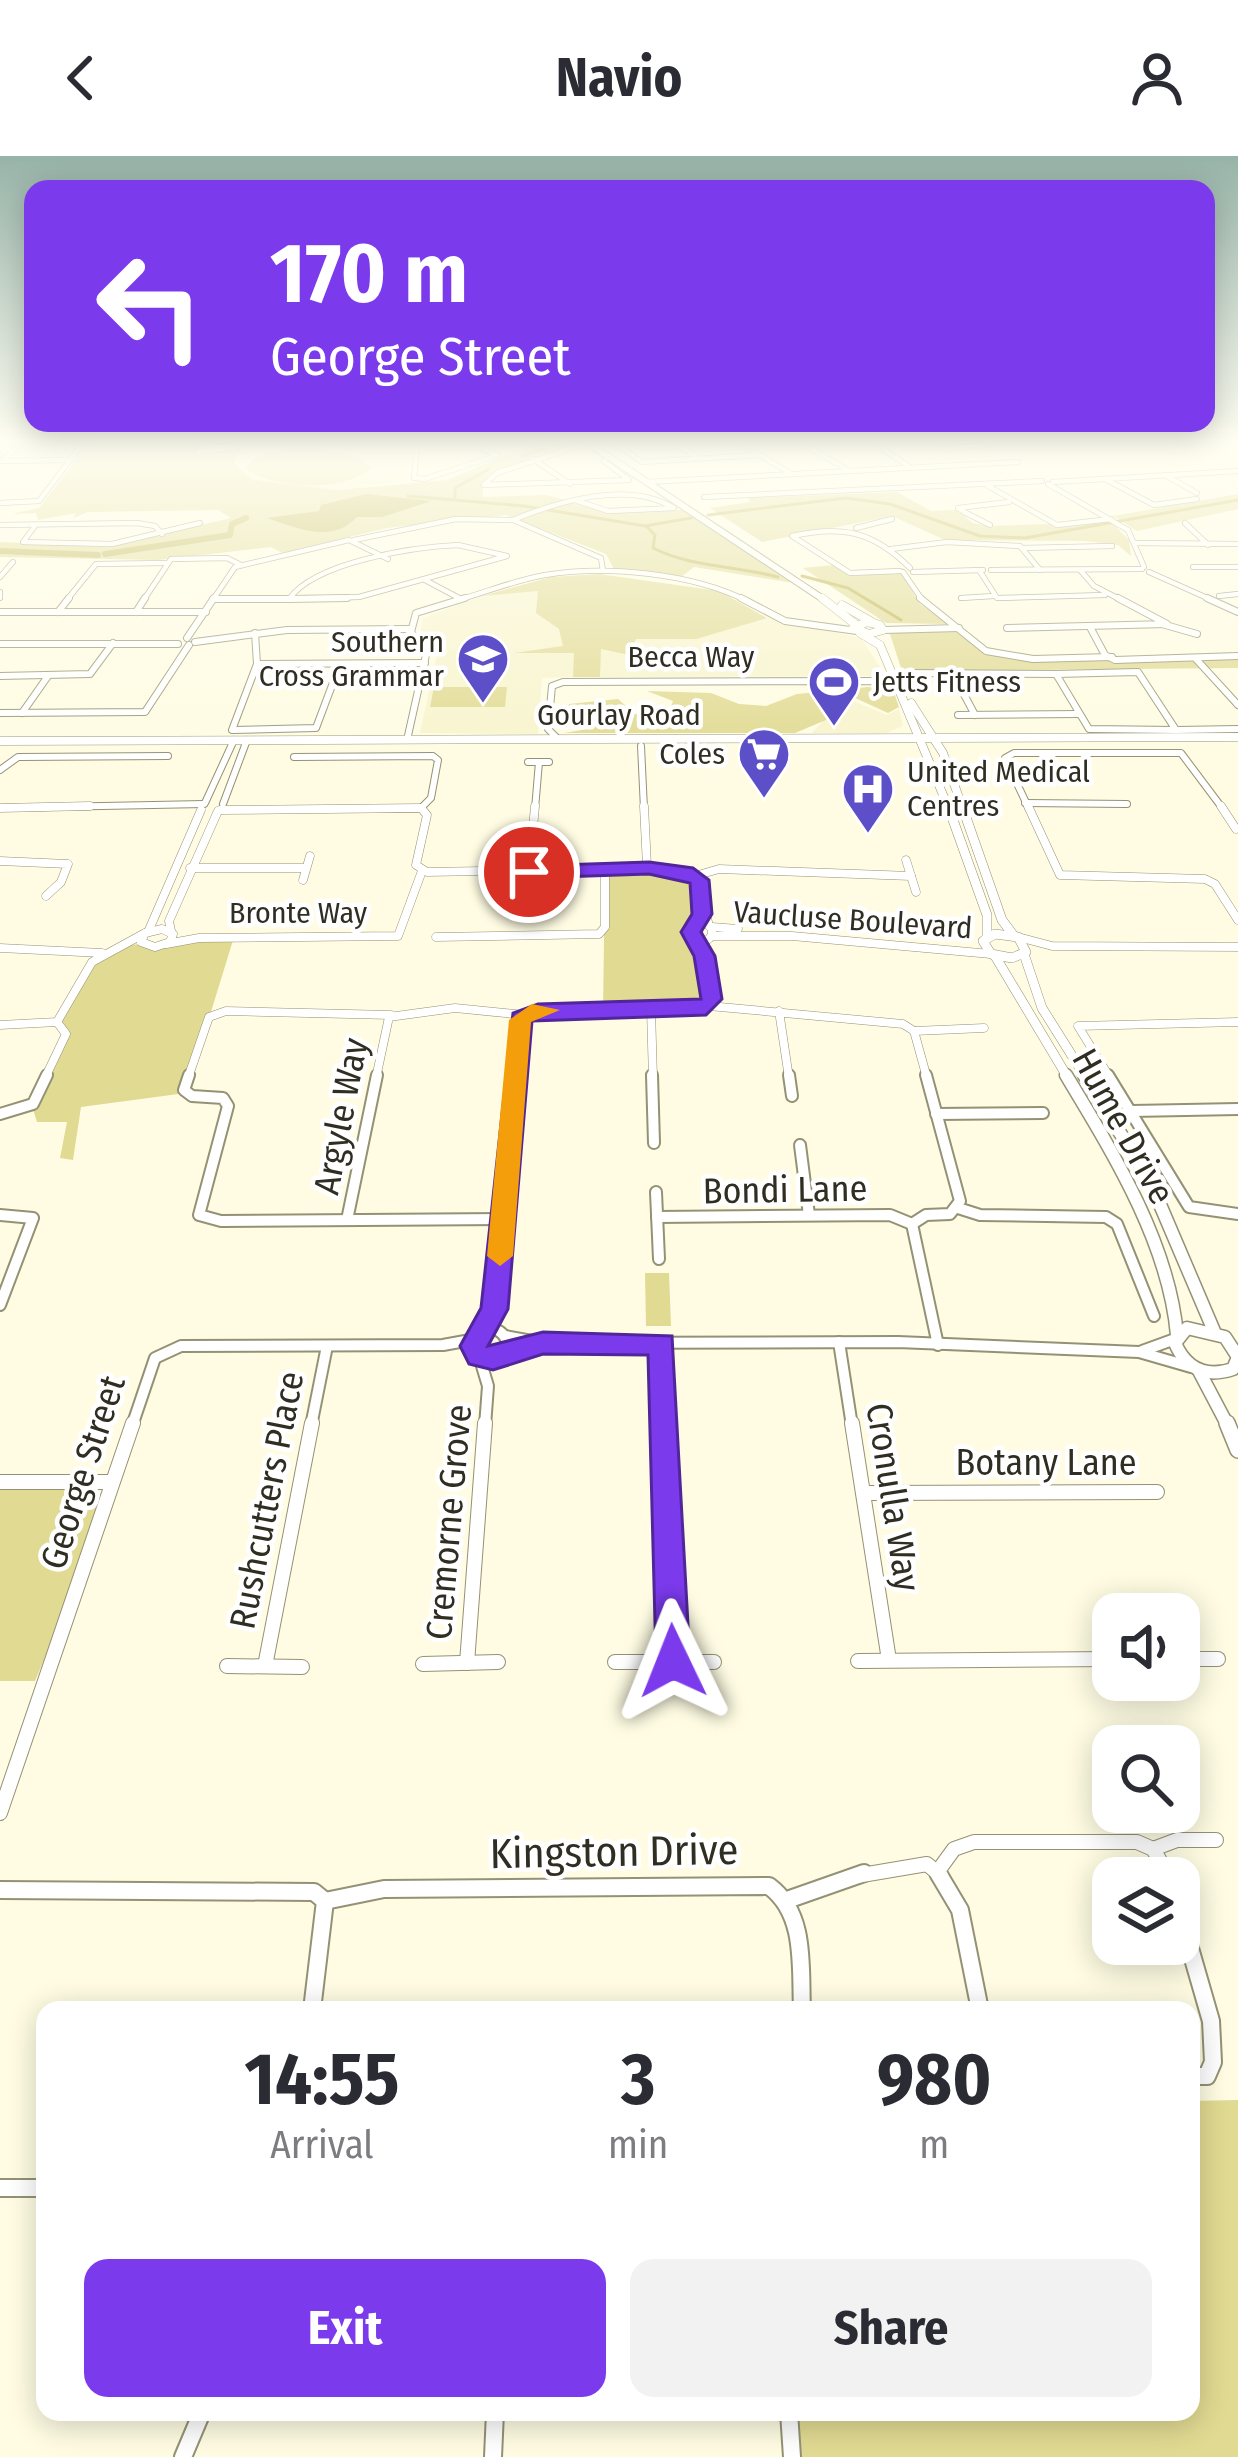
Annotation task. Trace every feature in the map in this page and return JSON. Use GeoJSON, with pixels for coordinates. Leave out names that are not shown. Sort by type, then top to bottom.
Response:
{"type":"FeatureCollection","features":[{"type":"Feature","properties":{"kind":"main road","name":"Gourlay Road"},"geometry":{"type":"LineString","coordinates":[[0,744],[640,746],[1238,735]]}},
{"type":"Feature","properties":{"kind":"main road","name":"Gourlay Road"},"geometry":{"type":"LineString","coordinates":[[406,743],[531,739],[922,742]]}},
{"type":"Feature","properties":{"kind":"street"},"geometry":{"type":"LineString","coordinates":[[0,713],[144,715],[229,570],[326,546]]}},
{"type":"Feature","properties":{"kind":"street"},"geometry":{"type":"LineString","coordinates":[[365,546],[388,559]]}},
{"type":"Feature","properties":{"kind":"street"},"geometry":{"type":"LineString","coordinates":[[289,599],[298,582],[455,546]]}},
{"type":"Feature","properties":{"kind":"street"},"geometry":{"type":"LineString","coordinates":[[213,599],[359,597],[507,557],[481,546]]}},
{"type":"Feature","properties":{"kind":"street"},"geometry":{"type":"LineString","coordinates":[[575,546],[602,558],[603,571]]}},
{"type":"Feature","properties":{"kind":"street"},"geometry":{"type":"LineString","coordinates":[[746,546],[879,627],[987,915],[986,937],[1016,937],[1052,946]]}},
{"type":"Feature","properties":{"kind":"street"},"geometry":{"type":"LineString","coordinates":[[808,546],[850,573],[1148,570],[1238,612]]}},
{"type":"Feature","properties":{"kind":"street"},"geometry":{"type":"LineString","coordinates":[[888,546],[920,599],[978,647],[999,655],[1095,661],[1238,656]]}},
{"type":"Feature","properties":{"kind":"street"},"geometry":{"type":"LineString","coordinates":[[892,549],[915,546]]}},
{"type":"Feature","properties":{"kind":"street"},"geometry":{"type":"LineString","coordinates":[[1013,546],[1033,546]]}},
{"type":"Feature","properties":{"kind":"street"},"geometry":{"type":"LineString","coordinates":[[1137,546],[1148,570]]}},
{"type":"Feature","properties":{"kind":"street"},"geometry":{"type":"LineString","coordinates":[[1025,548],[1038,568]]}},
{"type":"Feature","properties":{"kind":"street"},"geometry":{"type":"LineString","coordinates":[[58,612],[95,565],[227,558],[241,566]]}},
{"type":"Feature","properties":{"kind":"street"},"geometry":{"type":"LineString","coordinates":[[0,577],[13,562]]}},
{"type":"Feature","properties":{"kind":"street"},"geometry":{"type":"LineString","coordinates":[[136,612],[167,563]]}},
{"type":"Feature","properties":{"kind":"street"},"geometry":{"type":"LineString","coordinates":[[1193,568],[1238,567]]}},
{"type":"Feature","properties":{"kind":"street"},"geometry":{"type":"LineString","coordinates":[[410,629],[420,610],[459,598],[546,574],[603,571],[723,589],[779,619],[831,628],[958,627]]}},
{"type":"Feature","properties":{"kind":"street"},"geometry":{"type":"LineString","coordinates":[[979,572],[992,595]]}},
{"type":"Feature","properties":{"kind":"street"},"geometry":{"type":"LineString","coordinates":[[1083,572],[1108,595],[1160,623],[1197,634]]}},
{"type":"Feature","properties":{"kind":"street"},"geometry":{"type":"LineString","coordinates":[[424,580],[459,598]]}},
{"type":"Feature","properties":{"kind":"street"},"geometry":{"type":"LineString","coordinates":[[804,584],[879,643],[937,741],[1003,920],[1016,937]]}},
{"type":"Feature","properties":{"kind":"street"},"geometry":{"type":"LineString","coordinates":[[1219,596],[1238,594]]}},
{"type":"Feature","properties":{"kind":"street"},"geometry":{"type":"LineString","coordinates":[[961,598],[1108,595]]}},
{"type":"Feature","properties":{"kind":"street"},"geometry":{"type":"LineString","coordinates":[[0,612],[206,612]]}},
{"type":"Feature","properties":{"kind":"street"},"geometry":{"type":"LineString","coordinates":[[1007,628],[1089,629],[1160,623]]}},
{"type":"Feature","properties":{"kind":"street"},"geometry":{"type":"LineString","coordinates":[[857,628],[879,627]]}},
{"type":"Feature","properties":{"kind":"street"},"geometry":{"type":"LineString","coordinates":[[0,644],[187,642],[255,633],[410,629]]}},
{"type":"Feature","properties":{"kind":"street"},"geometry":{"type":"LineString","coordinates":[[406,743],[425,663],[425,648],[410,629]]}},
{"type":"Feature","properties":{"kind":"street"},"geometry":{"type":"LineString","coordinates":[[1089,629],[1110,657]]}},
{"type":"Feature","properties":{"kind":"street"},"geometry":{"type":"LineString","coordinates":[[255,633],[257,664],[232,730],[316,728],[340,664]]}},
{"type":"Feature","properties":{"kind":"street"},"geometry":{"type":"LineString","coordinates":[[0,676],[90,674],[112,644]]}},
{"type":"Feature","properties":{"kind":"street"},"geometry":{"type":"LineString","coordinates":[[1196,659],[1238,705]]}},
{"type":"Feature","properties":{"kind":"street"},"geometry":{"type":"LineString","coordinates":[[257,664],[425,663]]}},
{"type":"Feature","properties":{"kind":"street","name":"Becca Way"},"geometry":{"type":"LineString","coordinates":[[548,729],[552,686],[558,682],[874,681],[955,674],[1119,671],[1143,681],[1176,730]]}},
{"type":"Feature","properties":{"kind":"street"},"geometry":{"type":"LineString","coordinates":[[955,674],[972,712]]}},
{"type":"Feature","properties":{"kind":"street"},"geometry":{"type":"LineString","coordinates":[[1058,675],[1089,729],[1238,735]]}},
{"type":"Feature","properties":{"kind":"street"},"geometry":{"type":"LineString","coordinates":[[22,713],[48,676]]}},
{"type":"Feature","properties":{"kind":"street"},"geometry":{"type":"LineString","coordinates":[[958,715],[1078,713]]}},
{"type":"Feature","properties":{"kind":"street"},"geometry":{"type":"LineString","coordinates":[[531,739],[548,729],[558,739]]}},
{"type":"Feature","properties":{"kind":"street"},"geometry":{"type":"LineString","coordinates":[[166,944],[169,921],[245,743]]}},
{"type":"Feature","properties":{"kind":"street"},"geometry":{"type":"LineString","coordinates":[[144,945],[232,744]]}},
{"type":"Feature","properties":{"kind":"street"},"geometry":{"type":"LineString","coordinates":[[640,746],[649,868]]}},
{"type":"Feature","properties":{"kind":"street"},"geometry":{"type":"LineString","coordinates":[[1236,829],[1190,758],[1178,753],[1009,754],[1006,761],[1060,875],[1205,879],[1215,884],[1238,920]]}},
{"type":"Feature","properties":{"kind":"street"},"geometry":{"type":"LineString","coordinates":[[0,770],[18,757],[168,756]]}},
{"type":"Feature","properties":{"kind":"street"},"geometry":{"type":"LineString","coordinates":[[294,757],[434,756],[438,760],[430,798],[422,808]]}},
{"type":"Feature","properties":{"kind":"street"},"geometry":{"type":"LineString","coordinates":[[529,872],[538,762]]}},
{"type":"Feature","properties":{"kind":"street"},"geometry":{"type":"LineString","coordinates":[[1025,803],[1127,803]]}},
{"type":"Feature","properties":{"kind":"street"},"geometry":{"type":"LineString","coordinates":[[0,808],[422,808],[427,814],[416,865],[422,871],[649,868],[694,875],[719,869],[910,876]]}},
{"type":"Feature","properties":{"kind":"street"},"geometry":{"type":"LineString","coordinates":[[303,880],[310,856]]}},
{"type":"Feature","properties":{"kind":"street"},"geometry":{"type":"LineString","coordinates":[[906,860],[916,892]]}},
{"type":"Feature","properties":{"kind":"street"},"geometry":{"type":"LineString","coordinates":[[0,861],[68,864],[61,883],[46,896]]}},
{"type":"Feature","properties":{"kind":"street"},"geometry":{"type":"LineString","coordinates":[[179,868],[306,868]]}},
{"type":"Feature","properties":{"kind":"street","name":"Bronte Way"},"geometry":{"type":"LineString","coordinates":[[115,946],[199,938],[398,935],[405,928],[414,880],[422,871]]}},
{"type":"Feature","properties":{"kind":"street"},"geometry":{"type":"LineString","coordinates":[[436,937],[599,934],[605,928],[605,872]]}},
{"type":"Feature","properties":{"kind":"street"},"geometry":{"type":"LineString","coordinates":[[694,875],[711,932],[704,956]]}},
{"type":"Feature","properties":{"kind":"street"},"geometry":{"type":"LineString","coordinates":[[692,931],[702,914]]}},
{"type":"Feature","properties":{"kind":"street"},"geometry":{"type":"LineString","coordinates":[[692,931],[711,932]]}},
{"type":"Feature","properties":{"kind":"street"},"geometry":{"type":"LineString","coordinates":[[692,931],[704,956],[710,1006]]}},
{"type":"Feature","properties":{"kind":"street"},"geometry":{"type":"LineString","coordinates":[[57,1022],[88,966],[102,953],[146,932]]}},
{"type":"Feature","properties":{"kind":"street","name":"Bronte Way"},"geometry":{"type":"LineString","coordinates":[[146,932],[199,938]]}},
{"type":"Feature","properties":{"kind":"street","name":"Vaucluse Boulevard"},"geometry":{"type":"LineString","coordinates":[[711,932],[913,942],[986,937]]}},
{"type":"Feature","properties":{"kind":"street","name":"Vaucluse Boulevard"},"geometry":{"type":"LineString","coordinates":[[711,932],[993,955]]}},
{"type":"Feature","properties":{"kind":"street","name":"Hume Drive"},"geometry":{"type":"LineString","coordinates":[[986,937],[983,945],[1008,970],[1035,1030],[1118,1162],[1174,1299],[1176,1337]]}},
{"type":"Feature","properties":{"kind":"street","name":"Hume Drive"},"geometry":{"type":"LineString","coordinates":[[1016,937],[1042,1008],[1150,1181],[1218,1332]]}},
{"type":"Feature","properties":{"kind":"street"},"geometry":{"type":"LineString","coordinates":[[993,955],[1052,946],[1238,945]]}},
{"type":"Feature","properties":{"kind":"street"},"geometry":{"type":"LineString","coordinates":[[0,948],[102,953]]}},
{"type":"Feature","properties":{"kind":"street","name":"Argyle Way"},"geometry":{"type":"LineString","coordinates":[[347,1220],[391,1015],[503,1010],[524,1015],[710,1006],[903,1024],[914,1031],[984,1028]]}},
{"type":"Feature","properties":{"kind":"street"},"geometry":{"type":"LineString","coordinates":[[651,1010],[654,1143]]}},
{"type":"Feature","properties":{"kind":"street"},"geometry":{"type":"LineString","coordinates":[[391,1015],[226,1011],[209,1017],[184,1087],[189,1095],[228,1103],[199,1200],[201,1217],[504,1220]]}},
{"type":"Feature","properties":{"kind":"street"},"geometry":{"type":"LineString","coordinates":[[779,1011],[792,1096]]}},
{"type":"Feature","properties":{"kind":"street"},"geometry":{"type":"LineString","coordinates":[[524,1015],[495,1309],[504,1335],[543,1343],[839,1342],[1139,1352],[1215,1374],[1236,1370],[1235,1348],[1218,1332]]}},
{"type":"Feature","properties":{"kind":"street"},"geometry":{"type":"LineString","coordinates":[[0,1025],[57,1022]]}},
{"type":"Feature","properties":{"kind":"street"},"geometry":{"type":"LineString","coordinates":[[0,1114],[33,1104],[66,1034],[57,1022]]}},
{"type":"Feature","properties":{"kind":"street"},"geometry":{"type":"LineString","coordinates":[[1238,1022],[1078,1026],[1189,1207],[1238,1214]]}},
{"type":"Feature","properties":{"kind":"street"},"geometry":{"type":"LineString","coordinates":[[914,1031],[958,1208]]}},
{"type":"Feature","properties":{"kind":"street"},"geometry":{"type":"LineString","coordinates":[[1132,1111],[1238,1109]]}},
{"type":"Feature","properties":{"kind":"street"},"geometry":{"type":"LineString","coordinates":[[937,1114],[1042,1113]]}},
{"type":"Feature","properties":{"kind":"street"},"geometry":{"type":"LineString","coordinates":[[800,1145],[809,1215]]}},
{"type":"Feature","properties":{"kind":"street","name":"Bondi Lane"},"geometry":{"type":"LineString","coordinates":[[656,1192],[659,1258]]}},
{"type":"Feature","properties":{"kind":"street"},"geometry":{"type":"LineString","coordinates":[[938,1345],[912,1224],[958,1208],[980,1215],[1106,1217],[1117,1224],[1154,1316]]}},
{"type":"Feature","properties":{"kind":"street"},"geometry":{"type":"LineString","coordinates":[[0,1215],[33,1218],[0,1305]]}},
{"type":"Feature","properties":{"kind":"street","name":"Bondi Lane"},"geometry":{"type":"LineString","coordinates":[[657,1217],[890,1215],[912,1224]]}},
{"type":"Feature","properties":{"kind":"street"},"geometry":{"type":"LineString","coordinates":[[478,1337],[495,1309]]}},
{"type":"Feature","properties":{"kind":"street"},"geometry":{"type":"LineString","coordinates":[[1139,1352],[1196,1327],[1238,1337]]}},
{"type":"Feature","properties":{"kind":"street","name":"George Street"},"geometry":{"type":"LineString","coordinates":[[0,1813],[147,1374],[161,1352],[182,1346],[443,1345],[504,1335]]}},
{"type":"Feature","properties":{"kind":"street","name":"Cremorne Grove"},"geometry":{"type":"LineString","coordinates":[[466,1663],[488,1386],[509,1344],[504,1335]]}},
{"type":"Feature","properties":{"kind":"street","name":"Cremorne Grove"},"geometry":{"type":"LineString","coordinates":[[478,1337],[488,1386]]}},
{"type":"Feature","properties":{"kind":"street"},"geometry":{"type":"LineString","coordinates":[[1176,1337],[1177,1352],[1217,1398],[1238,1450]]}},
{"type":"Feature","properties":{"kind":"street","name":"Cronulla Way"},"geometry":{"type":"LineString","coordinates":[[839,1342],[889,1660]]}},
{"type":"Feature","properties":{"kind":"street"},"geometry":{"type":"LineString","coordinates":[[499,1357],[543,1343]]}},
{"type":"Feature","properties":{"kind":"street"},"geometry":{"type":"LineString","coordinates":[[662,1344],[673,1661]]}},
{"type":"Feature","properties":{"kind":"street","name":"George Street"},"geometry":{"type":"LineString","coordinates":[[443,1345],[499,1357]]}},
{"type":"Feature","properties":{"kind":"street","name":"Rushcutters Place"},"geometry":{"type":"LineString","coordinates":[[265,1666],[327,1346]]}},
{"type":"Feature","properties":{"kind":"street"},"geometry":{"type":"LineString","coordinates":[[0,1482],[112,1482]]}},
{"type":"Feature","properties":{"kind":"street","name":"Botany Lane"},"geometry":{"type":"LineString","coordinates":[[864,1493],[1156,1492]]}},
{"type":"Feature","properties":{"kind":"street"},"geometry":{"type":"LineString","coordinates":[[858,1660],[1092,1659]]}},
{"type":"Feature","properties":{"kind":"street"},"geometry":{"type":"LineString","coordinates":[[1200,1659],[1217,1659]]}},
{"type":"Feature","properties":{"kind":"street"},"geometry":{"type":"LineString","coordinates":[[615,1662],[714,1661]]}},
{"type":"Feature","properties":{"kind":"street","name":"Cremorne Grove"},"geometry":{"type":"LineString","coordinates":[[423,1664],[499,1662]]}},
{"type":"Feature","properties":{"kind":"street","name":"Rushcutters Place"},"geometry":{"type":"LineString","coordinates":[[226,1666],[302,1667]]}},
{"type":"Feature","properties":{"kind":"street"},"geometry":{"type":"LineString","coordinates":[[1153,1849],[1177,1840],[1216,1840]]}},
{"type":"Feature","properties":{"kind":"street"},"geometry":{"type":"LineString","coordinates":[[938,1871],[954,1849],[974,1842],[1137,1842],[1153,1849],[1158,1857]]}},
{"type":"Feature","properties":{"kind":"street"},"geometry":{"type":"LineString","coordinates":[[801,2001],[787,1900],[911,1863],[938,1871],[957,1906],[978,2001]]}},
{"type":"Feature","properties":{"kind":"street","name":"Kingston Drive"},"geometry":{"type":"LineString","coordinates":[[325,1901],[384,1889],[756,1885],[781,1891],[787,1900]]}},
{"type":"Feature","properties":{"kind":"street"},"geometry":{"type":"LineString","coordinates":[[0,1891],[314,1892],[325,1901],[313,2001]]}},
{"type":"Feature","properties":{"kind":"street"},"geometry":{"type":"LineString","coordinates":[[1195,1965],[1217,2044],[1213,2069],[1200,2076]]}},
{"type":"Feature","properties":{"kind":"street"},"geometry":{"type":"LineString","coordinates":[[0,2188],[36,2188]]}},
{"type":"Feature","properties":{"kind":"street"},"geometry":{"type":"LineString","coordinates":[[183,2457],[198,2421]]}},
{"type":"Feature","properties":{"kind":"street"},"geometry":{"type":"LineString","coordinates":[[493,2457],[495,2421]]}},
{"type":"Feature","properties":{"kind":"street"},"geometry":{"type":"LineString","coordinates":[[790,2421],[792,2457]]}},
{"type":"Feature","properties":{"kind":"shaded area"},"geometry":{"type":"Polygon","coordinates":[[[0,546],[310,546],[282,553],[271,547],[158,560],[0,557],[0,546]]]}},
{"type":"Feature","properties":{"kind":"shaded area"},"geometry":{"type":"Polygon","coordinates":[[[586,546],[738,546],[794,583],[694,567],[680,578],[614,569],[606,554],[586,546]]]}},
{"type":"Feature","properties":{"kind":"shaded area"},"geometry":{"type":"Polygon","coordinates":[[[834,565],[852,576],[901,573],[920,604],[949,624],[886,623],[803,568],[834,565]]]}},
{"type":"Feature","properties":{"kind":"shaded area"},"geometry":{"type":"Polygon","coordinates":[[[599,574],[719,591],[767,618],[696,639],[636,639],[629,655],[601,649],[600,677],[573,677],[574,653],[514,653],[563,646],[559,629],[536,613],[538,591],[482,596],[551,577],[599,574]]]}},
{"type":"Feature","properties":{"kind":"shaded area"},"geometry":{"type":"Polygon","coordinates":[[[537,591],[576,630],[573,677],[542,678],[538,734],[420,733],[437,654],[421,631],[423,618],[482,596],[537,591]]]}},
{"type":"Feature","properties":{"kind":"shaded area"},"geometry":{"type":"Polygon","coordinates":[[[767,618],[861,638],[886,676],[600,677],[600,640],[694,637],[767,618]]]}},
{"type":"Feature","properties":{"kind":"shaded area"},"geometry":{"type":"Polygon","coordinates":[[[889,631],[957,631],[981,651],[1063,661],[1238,659],[1238,668],[902,671],[889,631]]]}},
{"type":"Feature","properties":{"kind":"shaded area"},"geometry":{"type":"Polygon","coordinates":[[[434,687],[507,687],[505,707],[430,707],[434,687]]]}},
{"type":"Feature","properties":{"kind":"shaded area"},"geometry":{"type":"Polygon","coordinates":[[[868,687],[893,690],[899,707],[888,713],[853,697],[825,698],[833,717],[795,733],[564,733],[588,729],[596,714],[566,714],[569,704],[618,699],[635,714],[669,712],[673,701],[647,691],[711,693],[739,704],[766,706],[797,694],[868,687]]]}},
{"type":"Feature","properties":{"kind":"shaded area"},"geometry":{"type":"Polygon","coordinates":[[[826,700],[851,700],[887,715],[899,709],[903,726],[887,733],[812,733],[824,720],[839,718],[826,700]]]}},
{"type":"Feature","properties":{"kind":"shaded area"},"geometry":{"type":"Polygon","coordinates":[[[649,868],[697,878],[711,999],[695,1010],[603,1010],[605,871],[649,868]]]}},
{"type":"Feature","properties":{"kind":"shaded area"},"geometry":{"type":"Polygon","coordinates":[[[234,937],[186,1093],[81,1107],[73,1160],[60,1158],[67,1122],[37,1122],[33,1109],[64,1038],[57,1022],[95,959],[115,946],[234,937]]]}},
{"type":"Feature","properties":{"kind":"shaded area"},"geometry":{"type":"Polygon","coordinates":[[[645,1273],[669,1273],[671,1326],[646,1326],[645,1273]]]}},
{"type":"Feature","properties":{"kind":"shaded area"},"geometry":{"type":"Polygon","coordinates":[[[88,1487],[98,1493],[98,1502],[68,1603],[35,1681],[0,1681],[0,1488],[88,1487]]]}},
{"type":"Feature","properties":{"kind":"shaded area"},"geometry":{"type":"Polygon","coordinates":[[[1238,2100],[1238,2457],[798,2457],[795,2421],[1200,2421],[1200,2101],[1238,2100]]]}},
{"type":"Feature","properties":{"kind":"waterway"},"geometry":{"type":"LineString","coordinates":[[105,554],[155,546]]}},
{"type":"Feature","properties":{"kind":"waterway"},"geometry":{"type":"LineString","coordinates":[[653,546],[698,563],[778,577]]}},
{"type":"Feature","properties":{"kind":"waterway"},"geometry":{"type":"LineString","coordinates":[[0,551],[98,555]]}},
{"type":"Feature","properties":{"kind":"waterway"},"geometry":{"type":"LineString","coordinates":[[802,576],[848,588],[901,620]]}},
{"type":"Feature","properties":{"kind":"slow traffic"},"geometry":{"type":"LineString","coordinates":[[500,1256],[520,1020],[532,1011],[549,1010]]}},
{"type":"Feature","properties":{"kind":"place","name":"Southern Cross Grammar"},"geometry":{"type":"Point","coordinates":[483,705]}},
{"type":"Feature","properties":{"kind":"place","name":"Jetts Fitness"},"geometry":{"type":"Point","coordinates":[834,728]}},
{"type":"Feature","properties":{"kind":"place","name":"Coles"},"geometry":{"type":"Point","coordinates":[764,800]}},
{"type":"Feature","properties":{"kind":"place","name":"United Medical Centres"},"geometry":{"type":"Point","coordinates":[868,835]}},
{"type":"Feature","properties":{"kind":"route"},"geometry":{"type":"LineString","coordinates":[[529,872],[649,868],[686,872],[699,880],[702,914],[691,932],[704,956],[710,1006],[695,1010],[538,1010],[521,1017],[495,1309],[474,1346],[479,1356],[493,1359],[543,1343],[662,1344],[673,1661]]}}]}
